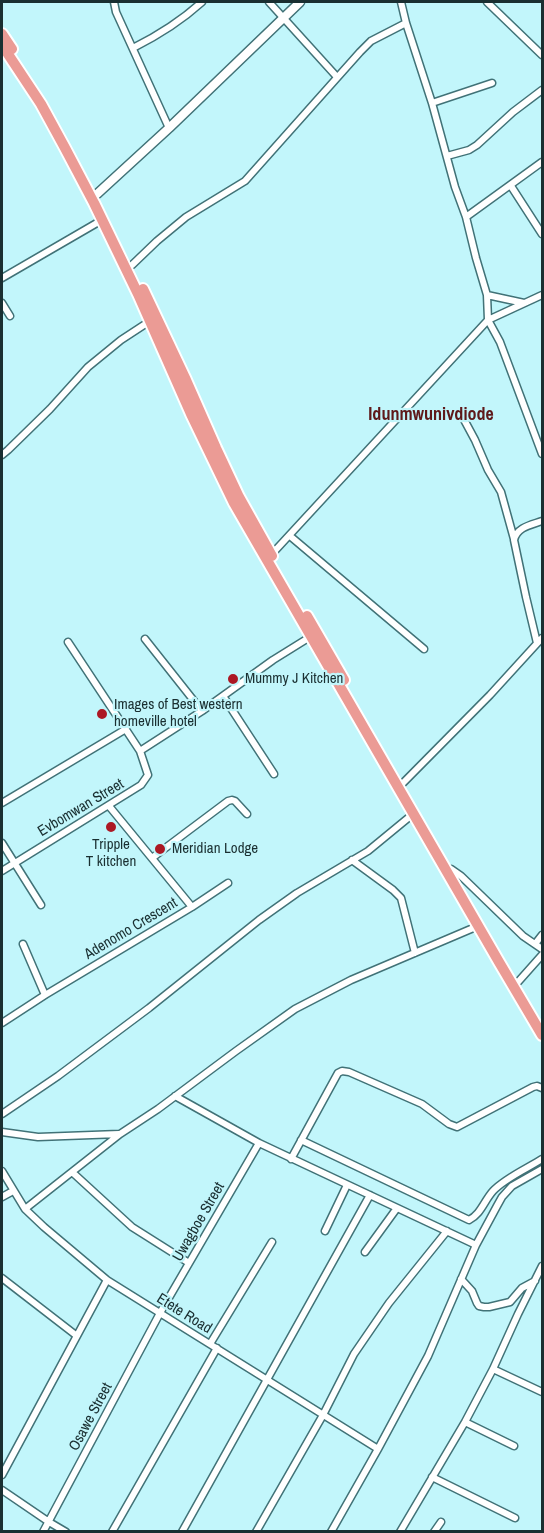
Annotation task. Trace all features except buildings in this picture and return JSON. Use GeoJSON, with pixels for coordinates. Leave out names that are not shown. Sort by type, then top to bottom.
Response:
{"type":"FeatureCollection","features":[{"type":"Feature","properties":{"kind":"highway"},"geometry":{"type":"LineString","coordinates":[[2,34],[40,93],[97,194],[186,380],[195,412],[234,503],[543,1035]]}},
{"type":"Feature","properties":{"kind":"highway"},"geometry":{"type":"LineString","coordinates":[[2,45],[65,148],[195,412],[271,555],[386,751],[402,784],[451,869],[543,1023]]}},
{"type":"Feature","properties":{"kind":"street"},"geometry":{"type":"LineString","coordinates":[[114,2],[116,12],[169,128]]}},
{"type":"Feature","properties":{"kind":"street"},"geometry":{"type":"LineString","coordinates":[[134,48],[157,36],[202,2]]}},
{"type":"Feature","properties":{"kind":"street"},"geometry":{"type":"LineString","coordinates":[[269,2],[337,77]]}},
{"type":"Feature","properties":{"kind":"street"},"geometry":{"type":"LineString","coordinates":[[97,194],[300,2]]}},
{"type":"Feature","properties":{"kind":"street"},"geometry":{"type":"LineString","coordinates":[[487,2],[543,55]]}},
{"type":"Feature","properties":{"kind":"street"},"geometry":{"type":"LineString","coordinates":[[404,3],[406,23],[466,217],[487,295],[488,320],[500,342],[543,454]]}},
{"type":"Feature","properties":{"kind":"street"},"geometry":{"type":"LineString","coordinates":[[132,265],[156,241],[186,217],[245,181],[371,41],[406,23]]}},
{"type":"Feature","properties":{"kind":"street"},"geometry":{"type":"LineString","coordinates":[[432,103],[492,83]]}},
{"type":"Feature","properties":{"kind":"street"},"geometry":{"type":"LineString","coordinates":[[447,156],[469,150],[477,145],[513,112],[543,90]]}},
{"type":"Feature","properties":{"kind":"street"},"geometry":{"type":"LineString","coordinates":[[466,217],[543,162]]}},
{"type":"Feature","properties":{"kind":"street"},"geometry":{"type":"LineString","coordinates":[[511,186],[543,234]]}},
{"type":"Feature","properties":{"kind":"street"},"geometry":{"type":"LineString","coordinates":[[2,278],[102,220]]}},
{"type":"Feature","properties":{"kind":"street"},"geometry":{"type":"LineString","coordinates":[[487,295],[525,303]]}},
{"type":"Feature","properties":{"kind":"street"},"geometry":{"type":"LineString","coordinates":[[271,555],[488,320],[543,295]]}},
{"type":"Feature","properties":{"kind":"street"},"geometry":{"type":"LineString","coordinates":[[2,303],[10,316]]}},
{"type":"Feature","properties":{"kind":"street"},"geometry":{"type":"LineString","coordinates":[[2,455],[50,409],[88,367],[121,340],[150,321]]}},
{"type":"Feature","properties":{"kind":"street"},"geometry":{"type":"LineString","coordinates":[[402,784],[540,640],[526,597],[501,492],[491,477],[461,414]]}},
{"type":"Feature","properties":{"kind":"street"},"geometry":{"type":"LineString","coordinates":[[514,540],[522,528],[543,521]]}},
{"type":"Feature","properties":{"kind":"street"},"geometry":{"type":"LineString","coordinates":[[290,536],[424,650]]}},
{"type":"Feature","properties":{"kind":"street"},"geometry":{"type":"LineString","coordinates":[[140,751],[310,637]]}},
{"type":"Feature","properties":{"kind":"street"},"geometry":{"type":"LineString","coordinates":[[145,639],[202,711]]}},
{"type":"Feature","properties":{"kind":"street","name":"Evbomwan Street"},"geometry":{"type":"LineString","coordinates":[[2,871],[141,785],[148,775],[140,751],[68,642]]}},
{"type":"Feature","properties":{"kind":"street"},"geometry":{"type":"LineString","coordinates":[[223,696],[274,774]]}},
{"type":"Feature","properties":{"kind":"street"},"geometry":{"type":"LineString","coordinates":[[2,803],[126,729]]}},
{"type":"Feature","properties":{"kind":"street"},"geometry":{"type":"LineString","coordinates":[[152,858],[228,801],[235,801],[247,814]]}},
{"type":"Feature","properties":{"kind":"street","name":"Adenomo Crescent"},"geometry":{"type":"LineString","coordinates":[[2,1023],[45,994],[192,907],[109,806]]}},
{"type":"Feature","properties":{"kind":"street"},"geometry":{"type":"LineString","coordinates":[[2,1114],[58,1076],[149,1008],[259,920],[297,893],[376,845],[413,814]]}},
{"type":"Feature","properties":{"kind":"street"},"geometry":{"type":"LineString","coordinates":[[2,843],[41,905]]}},
{"type":"Feature","properties":{"kind":"street"},"geometry":{"type":"LineString","coordinates":[[352,860],[401,898],[415,953]]}},
{"type":"Feature","properties":{"kind":"street"},"geometry":{"type":"LineString","coordinates":[[451,869],[508,921],[543,949]]}},
{"type":"Feature","properties":{"kind":"street"},"geometry":{"type":"LineString","coordinates":[[192,907],[228,883]]}},
{"type":"Feature","properties":{"kind":"street"},"geometry":{"type":"LineString","coordinates":[[25,1209],[120,1134],[295,1009],[351,980],[478,926]]}},
{"type":"Feature","properties":{"kind":"street"},"geometry":{"type":"LineString","coordinates":[[535,944],[543,935]]}},
{"type":"Feature","properties":{"kind":"street"},"geometry":{"type":"LineString","coordinates":[[23,944],[45,994]]}},
{"type":"Feature","properties":{"kind":"street"},"geometry":{"type":"LineString","coordinates":[[518,982],[543,955]]}},
{"type":"Feature","properties":{"kind":"street"},"geometry":{"type":"LineString","coordinates":[[291,1158],[330,1085],[342,1071],[422,1104],[449,1124],[457,1127],[533,1087],[543,1088]]}},
{"type":"Feature","properties":{"kind":"street"},"geometry":{"type":"LineString","coordinates":[[176,1096],[259,1143],[476,1245]]}},
{"type":"Feature","properties":{"kind":"street"},"geometry":{"type":"LineString","coordinates":[[2,1132],[38,1137],[120,1134]]}},
{"type":"Feature","properties":{"kind":"street"},"geometry":{"type":"LineString","coordinates":[[301,1140],[469,1220],[479,1212],[495,1189],[543,1159]]}},
{"type":"Feature","properties":{"kind":"street","name":"Uwagboe Street"},"geometry":{"type":"LineString","coordinates":[[160,1313],[259,1143]]}},
{"type":"Feature","properties":{"kind":"street"},"geometry":{"type":"LineString","coordinates":[[331,1532],[428,1356],[476,1245],[502,1197],[512,1186],[543,1169]]}},
{"type":"Feature","properties":{"kind":"street","name":"Etete Road"},"geometry":{"type":"LineString","coordinates":[[2,1171],[25,1209],[107,1280],[378,1449]]}},
{"type":"Feature","properties":{"kind":"street"},"geometry":{"type":"LineString","coordinates":[[72,1172],[132,1227],[189,1263]]}},
{"type":"Feature","properties":{"kind":"street"},"geometry":{"type":"LineString","coordinates":[[326,1231],[347,1185]]}},
{"type":"Feature","properties":{"kind":"street"},"geometry":{"type":"LineString","coordinates":[[2,1197],[13,1191]]}},
{"type":"Feature","properties":{"kind":"street"},"geometry":{"type":"LineString","coordinates":[[182,1532],[370,1195]]}},
{"type":"Feature","properties":{"kind":"street"},"geometry":{"type":"LineString","coordinates":[[365,1252],[396,1208]]}},
{"type":"Feature","properties":{"kind":"street"},"geometry":{"type":"LineString","coordinates":[[255,1532],[360,1346],[389,1303],[447,1231]]}},
{"type":"Feature","properties":{"kind":"street"},"geometry":{"type":"LineString","coordinates":[[112,1532],[272,1242]]}},
{"type":"Feature","properties":{"kind":"street"},"geometry":{"type":"LineString","coordinates":[[400,1532],[465,1422],[543,1266]]}},
{"type":"Feature","properties":{"kind":"street"},"geometry":{"type":"LineString","coordinates":[[2,1278],[77,1336]]}},
{"type":"Feature","properties":{"kind":"street"},"geometry":{"type":"LineString","coordinates":[[461,1279],[472,1291],[477,1304],[489,1307],[510,1302],[522,1288],[535,1281]]}},
{"type":"Feature","properties":{"kind":"street"},"geometry":{"type":"LineString","coordinates":[[2,1475],[107,1280]]}},
{"type":"Feature","properties":{"kind":"street"},"geometry":{"type":"LineString","coordinates":[[510,1302],[518,1314]]}},
{"type":"Feature","properties":{"kind":"street","name":"Osawe Street"},"geometry":{"type":"LineString","coordinates":[[43,1532],[160,1313]]}},
{"type":"Feature","properties":{"kind":"street"},"geometry":{"type":"LineString","coordinates":[[493,1369],[543,1392]]}},
{"type":"Feature","properties":{"kind":"street"},"geometry":{"type":"LineString","coordinates":[[465,1422],[514,1446]]}},
{"type":"Feature","properties":{"kind":"street"},"geometry":{"type":"LineString","coordinates":[[432,1477],[515,1518]]}},
{"type":"Feature","properties":{"kind":"street"},"geometry":{"type":"LineString","coordinates":[[2,1490],[66,1532]]}},
{"type":"Feature","properties":{"kind":"street"},"geometry":{"type":"LineString","coordinates":[[434,1532],[441,1522]]}},
{"type":"Feature","properties":{"kind":"place","name":"Mummy J Kitchen"},"geometry":{"type":"Point","coordinates":[233,679]}},
{"type":"Feature","properties":{"kind":"place","name":"Images of Best western homeville hotel"},"geometry":{"type":"Point","coordinates":[102,714]}},
{"type":"Feature","properties":{"kind":"place","name":"Tripple T kitchen"},"geometry":{"type":"Point","coordinates":[111,827]}},
{"type":"Feature","properties":{"kind":"place","name":"Meridian Lodge"},"geometry":{"type":"Point","coordinates":[160,849]}},
{"type":"Feature","properties":{"kind":"district","name":"Idunmwunivdiode"},"geometry":{"type":"Point","coordinates":[431,415]}}]}
